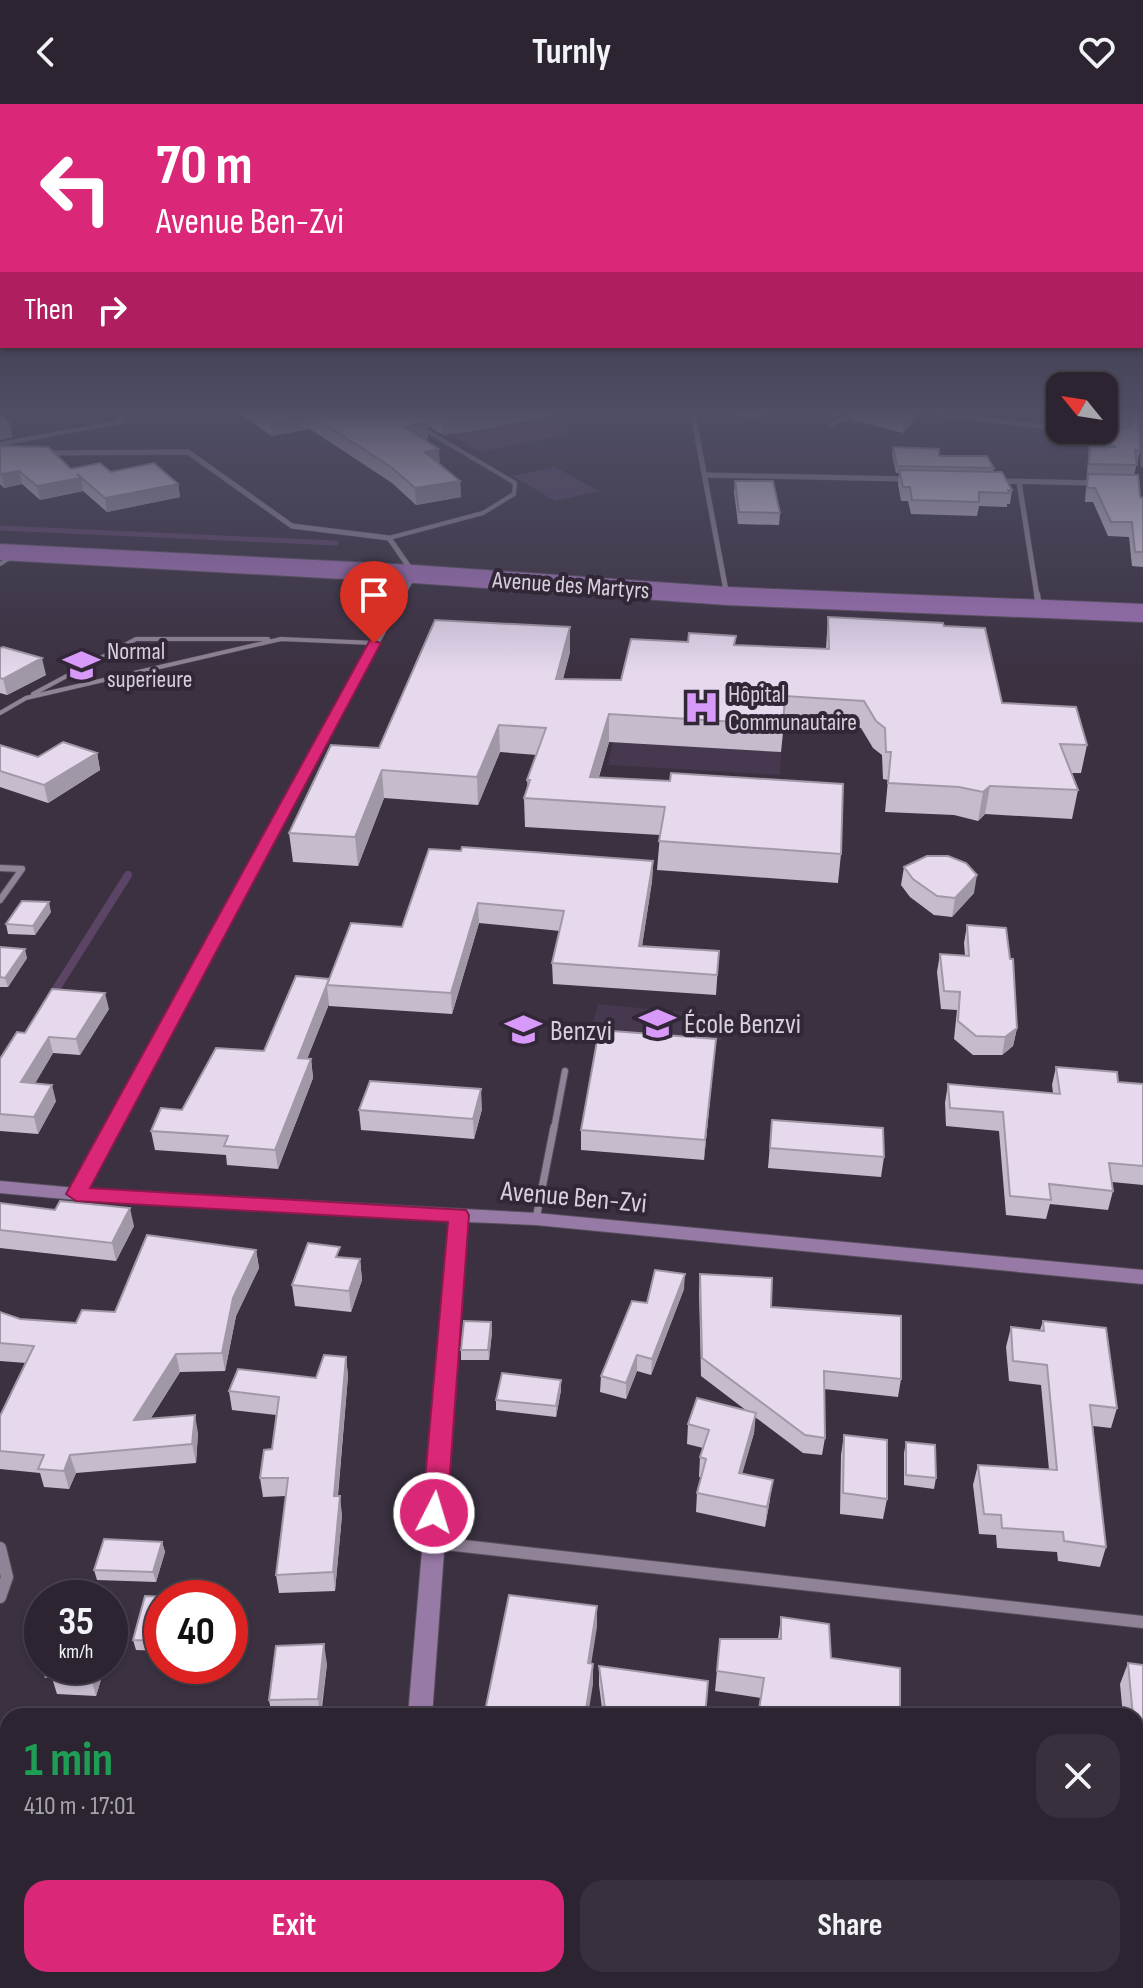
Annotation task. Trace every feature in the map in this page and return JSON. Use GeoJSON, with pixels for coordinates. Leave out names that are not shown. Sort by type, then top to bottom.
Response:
{"type":"FeatureCollection","features":[{"type":"Feature","properties":{"kind":"main road","name":"Avenue des Martyrs"},"geometry":{"type":"LineString","coordinates":[[6,556],[414,574],[727,596],[1143,613]]}},
{"type":"Feature","properties":{"kind":"street"},"geometry":{"type":"LineString","coordinates":[[76,1194],[414,574],[389,538],[292,526],[251,497]]}},
{"type":"Feature","properties":{"kind":"street"},"geometry":{"type":"LineString","coordinates":[[711,497],[727,596]]}},
{"type":"Feature","properties":{"kind":"street"},"geometry":{"type":"LineString","coordinates":[[1021,497],[1040,608]]}},
{"type":"Feature","properties":{"kind":"street","name":"Avenue Ben-Zvi"},"geometry":{"type":"LineString","coordinates":[[0,1187],[76,1194],[536,1219],[1143,1277]]}},
{"type":"Feature","properties":{"kind":"street"},"geometry":{"type":"LineString","coordinates":[[421,1708],[459,1215]]}},
{"type":"Feature","properties":{"kind":"street"},"geometry":{"type":"LineString","coordinates":[[432,1543],[1143,1622]]}},
{"type":"Feature","properties":{"kind":"street"},"geometry":{"type":"LineString","coordinates":[[0,1548],[7,1577],[0,1597]]}},
{"type":"Feature","properties":{"kind":"lane"},"geometry":{"type":"LineString","coordinates":[[389,538],[483,513],[509,497]]}},
{"type":"Feature","properties":{"kind":"lane"},"geometry":{"type":"LineString","coordinates":[[0,713],[136,639],[281,639],[374,643]]}},
{"type":"Feature","properties":{"kind":"lane"},"geometry":{"type":"LineString","coordinates":[[26,698],[281,639]]}},
{"type":"Feature","properties":{"kind":"lane"},"geometry":{"type":"LineString","coordinates":[[0,868],[22,869],[0,900]]}},
{"type":"Feature","properties":{"kind":"lane"},"geometry":{"type":"LineString","coordinates":[[536,1219],[565,1071]]}},
{"type":"Feature","properties":{"kind":"shaded area"},"geometry":{"type":"Polygon","coordinates":[[[548,497],[573,497],[555,501],[548,497]]]}},
{"type":"Feature","properties":{"kind":"shaded area","name":"Hôpital Communautaire"},"geometry":{"type":"Polygon","coordinates":[[[630,665],[786,673],[780,775],[608,765],[630,665]]]}},
{"type":"Feature","properties":{"kind":"shaded area","name":"École Benzvi"},"geometry":{"type":"Polygon","coordinates":[[[598,1004],[725,1016],[721,1041],[591,1030],[598,1004]]]}},
{"type":"Feature","properties":{"kind":"building"},"geometry":{"type":"Polygon","coordinates":[[[737,497],[776,497],[780,513],[739,512],[737,497]]]}},
{"type":"Feature","properties":{"kind":"building"},"geometry":{"type":"Polygon","coordinates":[[[912,497],[979,497],[979,502],[912,500],[912,497]]]}},
{"type":"Feature","properties":{"kind":"building"},"geometry":{"type":"Polygon","coordinates":[[[1099,497],[1143,498],[1143,552],[1135,552],[1132,522],[1111,522],[1099,497]]]}},
{"type":"Feature","properties":{"kind":"building"},"geometry":{"type":"Polygon","coordinates":[[[828,617],[985,628],[1002,703],[1076,707],[1087,745],[1060,744],[1078,790],[990,786],[983,792],[959,787],[888,783],[891,752],[886,752],[885,728],[876,721],[864,701],[785,696],[783,725],[609,714],[590,777],[670,781],[671,773],[843,784],[841,854],[659,841],[665,807],[524,798],[530,780],[527,780],[546,728],[499,725],[477,777],[382,770],[355,837],[289,833],[331,745],[379,748],[435,620],[570,627],[556,679],[621,680],[631,639],[688,642],[689,633],[736,636],[734,645],[829,649],[828,617]]]}},
{"type":"Feature","properties":{"kind":"building"},"geometry":{"type":"Polygon","coordinates":[[[0,648],[42,658],[3,679],[0,678],[0,648]]]}},
{"type":"Feature","properties":{"kind":"building"},"geometry":{"type":"Polygon","coordinates":[[[63,742],[97,753],[44,785],[0,771],[0,745],[38,757],[63,742]]]}},
{"type":"Feature","properties":{"kind":"building"},"geometry":{"type":"Polygon","coordinates":[[[462,847],[653,861],[639,946],[719,951],[717,975],[552,963],[564,911],[478,903],[451,993],[327,985],[351,923],[402,927],[429,849],[461,851],[462,847]]]}},
{"type":"Feature","properties":{"kind":"building"},"geometry":{"type":"Polygon","coordinates":[[[927,856],[948,856],[966,863],[977,875],[955,898],[937,896],[913,879],[904,867],[927,856]]]}},
{"type":"Feature","properties":{"kind":"building"},"geometry":{"type":"Polygon","coordinates":[[[22,901],[49,902],[33,926],[6,924],[22,901]]]}},
{"type":"Feature","properties":{"kind":"building"},"geometry":{"type":"Polygon","coordinates":[[[967,925],[1006,928],[1010,959],[1013,959],[1017,1028],[1005,1037],[976,1036],[958,1021],[960,992],[944,991],[940,954],[969,956],[967,925]]]}},
{"type":"Feature","properties":{"kind":"building"},"geometry":{"type":"Polygon","coordinates":[[[0,947],[25,949],[5,978],[0,977],[0,947]]]}},
{"type":"Feature","properties":{"kind":"building"},"geometry":{"type":"Polygon","coordinates":[[[296,976],[329,979],[298,1058],[311,1059],[275,1150],[224,1146],[228,1136],[151,1131],[161,1108],[182,1110],[216,1048],[264,1051],[296,976]]]}},
{"type":"Feature","properties":{"kind":"building"},"geometry":{"type":"Polygon","coordinates":[[[52,989],[105,993],[76,1039],[49,1037],[21,1082],[52,1085],[34,1117],[0,1114],[0,1059],[17,1032],[25,1033],[52,989]]]}},
{"type":"Feature","properties":{"kind":"building"},"geometry":{"type":"Polygon","coordinates":[[[599,1030],[716,1039],[705,1140],[581,1130],[599,1030]]]}},
{"type":"Feature","properties":{"kind":"building"},"geometry":{"type":"Polygon","coordinates":[[[1056,1067],[1117,1072],[1118,1082],[1143,1084],[1143,1166],[1109,1163],[1113,1191],[1049,1184],[1051,1200],[1010,1196],[1003,1112],[950,1108],[948,1084],[1060,1094],[1056,1067]]]}},
{"type":"Feature","properties":{"kind":"building"},"geometry":{"type":"Polygon","coordinates":[[[370,1081],[481,1089],[473,1119],[359,1110],[370,1081]]]}},
{"type":"Feature","properties":{"kind":"building"},"geometry":{"type":"Polygon","coordinates":[[[772,1120],[883,1128],[884,1157],[770,1148],[772,1120]]]}},
{"type":"Feature","properties":{"kind":"building"},"geometry":{"type":"Polygon","coordinates":[[[60,1201],[130,1208],[112,1243],[0,1230],[0,1203],[55,1210],[60,1201]]]}},
{"type":"Feature","properties":{"kind":"building"},"geometry":{"type":"Polygon","coordinates":[[[147,1235],[256,1250],[233,1298],[222,1353],[176,1354],[134,1420],[195,1415],[192,1444],[70,1455],[64,1471],[38,1469],[44,1455],[0,1451],[0,1416],[34,1346],[0,1343],[0,1312],[20,1319],[76,1323],[82,1310],[115,1312],[147,1235]]]}},
{"type":"Feature","properties":{"kind":"building"},"geometry":{"type":"Polygon","coordinates":[[[308,1243],[340,1247],[336,1257],[360,1259],[349,1291],[292,1285],[308,1243]]]}},
{"type":"Feature","properties":{"kind":"building"},"geometry":{"type":"Polygon","coordinates":[[[655,1270],[685,1274],[652,1359],[637,1355],[626,1383],[601,1376],[632,1301],[647,1303],[655,1270]]]}},
{"type":"Feature","properties":{"kind":"building"},"geometry":{"type":"Polygon","coordinates":[[[700,1274],[772,1278],[771,1307],[901,1316],[901,1379],[824,1371],[825,1438],[805,1435],[702,1358],[700,1274]]]}},
{"type":"Feature","properties":{"kind":"building"},"geometry":{"type":"Polygon","coordinates":[[[464,1321],[491,1322],[488,1350],[461,1350],[464,1321]]]}},
{"type":"Feature","properties":{"kind":"building"},"geometry":{"type":"Polygon","coordinates":[[[1043,1321],[1106,1328],[1117,1408],[1090,1405],[1106,1547],[1064,1541],[1063,1532],[1002,1528],[1001,1515],[984,1514],[978,1465],[1057,1470],[1047,1365],[1013,1361],[1011,1327],[1044,1331],[1043,1321]]]}},
{"type":"Feature","properties":{"kind":"building"},"geometry":{"type":"Polygon","coordinates":[[[324,1355],[346,1357],[334,1496],[340,1496],[333,1572],[276,1575],[288,1478],[260,1478],[264,1450],[272,1449],[279,1397],[229,1391],[238,1369],[316,1378],[324,1355]]]}},
{"type":"Feature","properties":{"kind":"building"},"geometry":{"type":"Polygon","coordinates":[[[502,1373],[561,1380],[556,1406],[496,1400],[502,1373]]]}},
{"type":"Feature","properties":{"kind":"building"},"geometry":{"type":"Polygon","coordinates":[[[697,1398],[756,1413],[739,1473],[773,1480],[767,1507],[697,1493],[706,1459],[700,1457],[709,1430],[688,1424],[697,1398]]]}},
{"type":"Feature","properties":{"kind":"building"},"geometry":{"type":"Polygon","coordinates":[[[844,1435],[887,1440],[887,1499],[843,1493],[844,1435]]]}},
{"type":"Feature","properties":{"kind":"building"},"geometry":{"type":"Polygon","coordinates":[[[906,1442],[935,1445],[936,1478],[906,1475],[906,1442]]]}},
{"type":"Feature","properties":{"kind":"building"},"geometry":{"type":"Polygon","coordinates":[[[104,1539],[162,1542],[153,1572],[94,1570],[104,1539]]]}},
{"type":"Feature","properties":{"kind":"building"},"geometry":{"type":"Polygon","coordinates":[[[509,1595],[597,1606],[588,1663],[593,1664],[586,1708],[486,1708],[509,1595]]]}},
{"type":"Feature","properties":{"kind":"building"},"geometry":{"type":"Polygon","coordinates":[[[144,1600],[144,1640],[133,1640],[144,1600]]]}},
{"type":"Feature","properties":{"kind":"building"},"geometry":{"type":"Polygon","coordinates":[[[781,1617],[829,1624],[831,1658],[900,1668],[900,1708],[759,1708],[764,1678],[717,1671],[720,1639],[781,1639],[781,1617]]]}},
{"type":"Feature","properties":{"kind":"building"},"geometry":{"type":"Polygon","coordinates":[[[324,1644],[318,1699],[269,1700],[276,1646],[324,1644]]]}},
{"type":"Feature","properties":{"kind":"building"},"geometry":{"type":"Polygon","coordinates":[[[1128,1663],[1143,1665],[1143,1708],[1132,1708],[1128,1663]]]}},
{"type":"Feature","properties":{"kind":"building"},"geometry":{"type":"Polygon","coordinates":[[[599,1666],[708,1681],[706,1708],[605,1708],[599,1666]]]}},
{"type":"Feature","properties":{"kind":"waterway"},"geometry":{"type":"LineString","coordinates":[[0,528],[336,543]]}},
{"type":"Feature","properties":{"kind":"waterway"},"geometry":{"type":"LineString","coordinates":[[51,997],[128,875]]}},
{"type":"Feature","properties":{"kind":"place","name":"Normal superieure"},"geometry":{"type":"Point","coordinates":[81,665]}},
{"type":"Feature","properties":{"kind":"place","name":"Hôpital Communautaire"},"geometry":{"type":"Point","coordinates":[702,708]}},
{"type":"Feature","properties":{"kind":"place","name":"École Benzvi"},"geometry":{"type":"Point","coordinates":[658,1023]}},
{"type":"Feature","properties":{"kind":"place","name":"Benzvi"},"geometry":{"type":"Point","coordinates":[524,1030]}},
{"type":"Feature","properties":{"kind":"route"},"geometry":{"type":"LineString","coordinates":[[374,643],[76,1194],[459,1215],[434,1513]]}}]}
